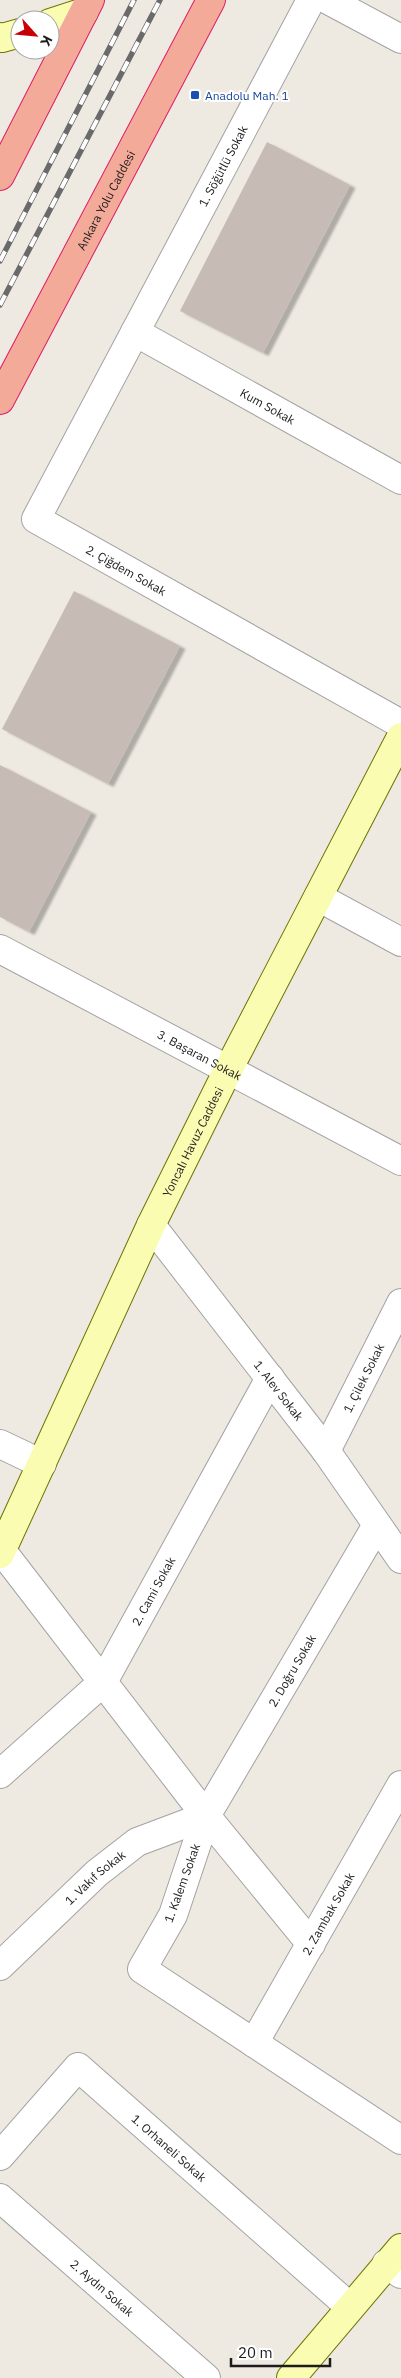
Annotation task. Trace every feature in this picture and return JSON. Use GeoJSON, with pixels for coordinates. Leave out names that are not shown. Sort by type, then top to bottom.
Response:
{"type":"FeatureCollection","features":[{"type":"Feature","properties":{"kind":"highway","name":"Ankara Yolu Caddesi"},"geometry":{"type":"LineString","coordinates":[[0,400],[211,0]]}},
{"type":"Feature","properties":{"kind":"highway"},"geometry":{"type":"LineString","coordinates":[[0,176],[87,6]]}},
{"type":"Feature","properties":{"kind":"main road"},"geometry":{"type":"LineString","coordinates":[[60,18],[87,6]]}},
{"type":"Feature","properties":{"kind":"main road","name":"Yoncalı Havuz Caddesi"},"geometry":{"type":"LineString","coordinates":[[1,1553],[151,1225],[228,1070],[401,737]]}},
{"type":"Feature","properties":{"kind":"main road"},"geometry":{"type":"LineString","coordinates":[[291,2378],[350,2307],[396,2262]]}},
{"type":"Feature","properties":{"kind":"street","name":"1. Söğütlü Sokak"},"geometry":{"type":"LineString","coordinates":[[135,332],[311,0]]}},
{"type":"Feature","properties":{"kind":"street"},"geometry":{"type":"LineString","coordinates":[[328,0],[401,39]]}},
{"type":"Feature","properties":{"kind":"street","name":"Kum Sokak"},"geometry":{"type":"LineString","coordinates":[[135,332],[401,480]]}},
{"type":"Feature","properties":{"kind":"street","name":"2. Çiğdem Sokak"},"geometry":{"type":"LineString","coordinates":[[135,332],[36,519],[401,724]]}},
{"type":"Feature","properties":{"kind":"street"},"geometry":{"type":"LineString","coordinates":[[318,897],[401,942]]}},
{"type":"Feature","properties":{"kind":"street","name":"3. Başaran Sokak"},"geometry":{"type":"LineString","coordinates":[[0,949],[401,1161]]}},
{"type":"Feature","properties":{"kind":"street","name":"1. Alev Sokak"},"geometry":{"type":"LineString","coordinates":[[151,1225],[326,1451],[401,1559]]}},
{"type":"Feature","properties":{"kind":"street","name":"1. Çilek Sokak"},"geometry":{"type":"LineString","coordinates":[[326,1451],[401,1303]]}},
{"type":"Feature","properties":{"kind":"street","name":"2. Cami Sokak"},"geometry":{"type":"LineString","coordinates":[[0,1774],[103,1682],[270,1378]]}},
{"type":"Feature","properties":{"kind":"street"},"geometry":{"type":"LineString","coordinates":[[0,1444],[42,1464]]}},
{"type":"Feature","properties":{"kind":"street","name":"2. Doğru Sokak"},"geometry":{"type":"LineString","coordinates":[[206,1816],[377,1525]]}},
{"type":"Feature","properties":{"kind":"street"},"geometry":{"type":"LineString","coordinates":[[1,1553],[206,1816],[311,1944]]}},
{"type":"Feature","properties":{"kind":"street","name":"2. Zambak Sokak"},"geometry":{"type":"LineString","coordinates":[[254,2042],[401,1785]]}},
{"type":"Feature","properties":{"kind":"street","name":"1. Vakıf Sokak"},"geometry":{"type":"LineString","coordinates":[[0,1966],[97,1873],[137,1842],[206,1816]]}},
{"type":"Feature","properties":{"kind":"street","name":"1. Kalem Sokak"},"geometry":{"type":"LineString","coordinates":[[206,1816],[173,1915],[142,1970],[401,2140]]}},
{"type":"Feature","properties":{"kind":"street","name":"1. Orhaneli Sokak"},"geometry":{"type":"LineString","coordinates":[[0,2156],[78,2067],[350,2307]]}},
{"type":"Feature","properties":{"kind":"street","name":"2. Aydın Sokak"},"geometry":{"type":"LineString","coordinates":[[0,2198],[206,2378]]}},
{"type":"Feature","properties":{"kind":"building"},"geometry":{"type":"Polygon","coordinates":[[[267,142],[350,185],[263,353],[180,311],[267,142]]]}},
{"type":"Feature","properties":{"kind":"building"},"geometry":{"type":"Polygon","coordinates":[[[74,591],[180,646],[108,784],[2,729],[74,591]]]}},
{"type":"Feature","properties":{"kind":"building"},"geometry":{"type":"Polygon","coordinates":[[[0,765],[91,812],[29,932],[0,917],[0,765]]]}},
{"type":"Feature","properties":{"kind":"railway"},"geometry":{"type":"LineString","coordinates":[[0,261],[134,0]]}},
{"type":"Feature","properties":{"kind":"railway"},"geometry":{"type":"LineString","coordinates":[[0,305],[160,0]]}},
{"type":"Feature","properties":{"kind":"place","name":"Anadolu Mah. 1"},"geometry":{"type":"Point","coordinates":[195,95]}}]}
